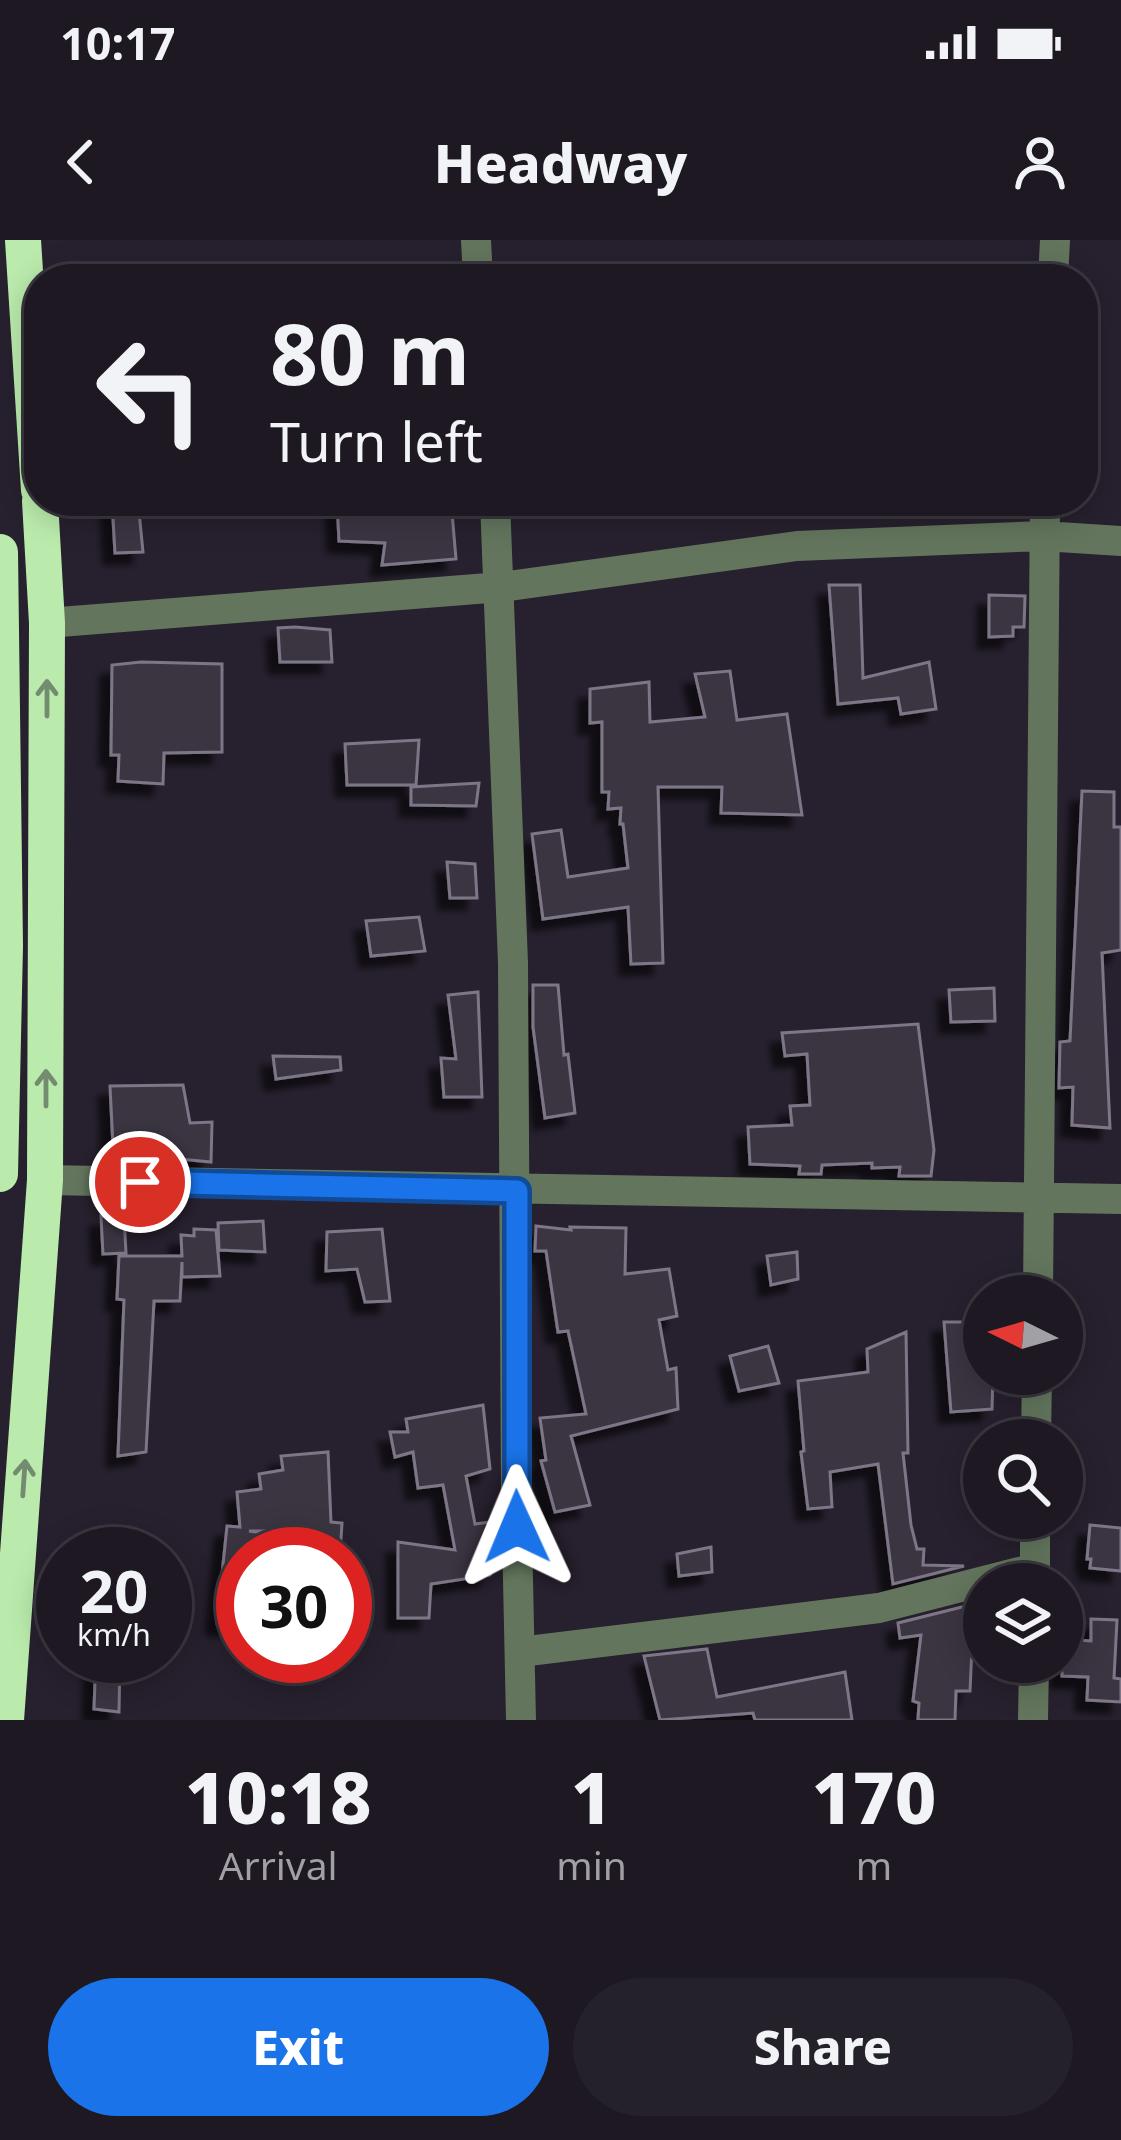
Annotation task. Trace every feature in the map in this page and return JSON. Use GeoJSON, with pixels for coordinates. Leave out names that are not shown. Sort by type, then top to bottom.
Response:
{"type":"FeatureCollection","features":[{"type":"Feature","properties":{"kind":"highway"},"geometry":{"type":"LineString","coordinates":[[6,1720],[45,1180],[47,623],[41,516]]}},
{"type":"Feature","properties":{"kind":"highway"},"geometry":{"type":"LineString","coordinates":[[0,552],[4,898],[0,1174]]}},
{"type":"Feature","properties":{"kind":"street"},"geometry":{"type":"LineString","coordinates":[[496,516],[517,1191],[521,1720]]}},
{"type":"Feature","properties":{"kind":"street"},"geometry":{"type":"LineString","coordinates":[[1038,1275],[1044,516]]}},
{"type":"Feature","properties":{"kind":"street"},"geometry":{"type":"LineString","coordinates":[[47,623],[501,587],[796,546],[1043,536],[1121,541]]}},
{"type":"Feature","properties":{"kind":"street"},"geometry":{"type":"LineString","coordinates":[[45,1180],[1121,1199]]}},
{"type":"Feature","properties":{"kind":"street"},"geometry":{"type":"LineString","coordinates":[[520,1652],[879,1608],[963,1591]]}},
{"type":"Feature","properties":{"kind":"street"},"geometry":{"type":"LineString","coordinates":[[1033,1720],[1034,1683]]}},
{"type":"Feature","properties":{"kind":"building"},"geometry":{"type":"Polygon","coordinates":[[[113,516],[139,516],[143,552],[115,553],[113,516]]]}},
{"type":"Feature","properties":{"kind":"building"},"geometry":{"type":"Polygon","coordinates":[[[338,516],[452,516],[456,559],[382,565],[385,543],[339,541],[338,516]]]}},
{"type":"Feature","properties":{"kind":"building"},"geometry":{"type":"Polygon","coordinates":[[[829,585],[860,585],[863,678],[929,662],[936,709],[901,714],[898,698],[838,704],[829,585]]]}},
{"type":"Feature","properties":{"kind":"building"},"geometry":{"type":"Polygon","coordinates":[[[989,595],[1025,596],[1024,627],[1013,627],[1013,636],[989,637],[989,595]]]}},
{"type":"Feature","properties":{"kind":"building"},"geometry":{"type":"Polygon","coordinates":[[[278,628],[330,630],[332,662],[280,662],[278,628]]]}},
{"type":"Feature","properties":{"kind":"building"},"geometry":{"type":"Polygon","coordinates":[[[222,664],[222,752],[164,753],[163,784],[118,781],[119,755],[111,755],[112,665],[222,664]]]}},
{"type":"Feature","properties":{"kind":"building"},"geometry":{"type":"Polygon","coordinates":[[[730,671],[737,720],[787,714],[802,815],[721,813],[722,787],[658,787],[663,963],[631,964],[628,907],[543,919],[532,834],[561,830],[568,877],[628,868],[621,808],[608,809],[609,792],[602,792],[602,722],[590,723],[590,689],[649,682],[650,722],[705,717],[695,674],[730,671]]]}},
{"type":"Feature","properties":{"kind":"building"},"geometry":{"type":"Polygon","coordinates":[[[419,740],[416,785],[347,785],[345,744],[419,740]]]}},
{"type":"Feature","properties":{"kind":"building"},"geometry":{"type":"Polygon","coordinates":[[[479,783],[476,806],[411,805],[411,787],[479,783]]]}},
{"type":"Feature","properties":{"kind":"building"},"geometry":{"type":"Polygon","coordinates":[[[1082,791],[1114,792],[1114,827],[1121,827],[1121,950],[1102,953],[1110,1128],[1072,1125],[1073,1087],[1059,1088],[1060,1042],[1070,1041],[1082,791]]]}},
{"type":"Feature","properties":{"kind":"building"},"geometry":{"type":"Polygon","coordinates":[[[447,862],[475,864],[477,898],[450,898],[447,862]]]}},
{"type":"Feature","properties":{"kind":"building"},"geometry":{"type":"Polygon","coordinates":[[[419,917],[425,951],[371,956],[366,921],[419,917]]]}},
{"type":"Feature","properties":{"kind":"building"},"geometry":{"type":"Polygon","coordinates":[[[533,985],[558,985],[575,1113],[545,1118],[533,1027],[533,985]]]}},
{"type":"Feature","properties":{"kind":"building"},"geometry":{"type":"Polygon","coordinates":[[[994,988],[995,1021],[951,1022],[949,990],[994,988]]]}},
{"type":"Feature","properties":{"kind":"building"},"geometry":{"type":"Polygon","coordinates":[[[478,992],[482,1097],[444,1097],[441,1058],[456,1059],[448,995],[478,992]]]}},
{"type":"Feature","properties":{"kind":"building"},"geometry":{"type":"Polygon","coordinates":[[[918,1024],[934,1150],[931,1176],[899,1176],[900,1167],[872,1168],[872,1163],[822,1165],[821,1174],[799,1174],[800,1166],[750,1164],[748,1127],[792,1125],[790,1106],[810,1105],[807,1054],[785,1056],[782,1033],[918,1024]]]}},
{"type":"Feature","properties":{"kind":"building"},"geometry":{"type":"Polygon","coordinates":[[[273,1056],[340,1057],[341,1070],[276,1079],[273,1056]]]}},
{"type":"Feature","properties":{"kind":"building"},"geometry":{"type":"Polygon","coordinates":[[[183,1085],[190,1123],[212,1122],[211,1162],[169,1158],[170,1144],[113,1146],[110,1086],[183,1085]]]}},
{"type":"Feature","properties":{"kind":"building"},"geometry":{"type":"Polygon","coordinates":[[[101,1216],[124,1216],[126,1253],[103,1254],[101,1216]]]}},
{"type":"Feature","properties":{"kind":"building"},"geometry":{"type":"Polygon","coordinates":[[[263,1221],[265,1252],[219,1250],[218,1223],[263,1221]]]}},
{"type":"Feature","properties":{"kind":"building"},"geometry":{"type":"Polygon","coordinates":[[[536,1226],[626,1228],[625,1274],[669,1269],[677,1316],[659,1320],[668,1370],[676,1368],[678,1409],[571,1436],[590,1505],[555,1512],[541,1461],[546,1460],[540,1418],[586,1414],[568,1331],[558,1332],[546,1251],[535,1251],[536,1226]]]}},
{"type":"Feature","properties":{"kind":"building"},"geometry":{"type":"Polygon","coordinates":[[[194,1229],[216,1230],[220,1276],[182,1277],[182,1262],[180,1301],[154,1301],[146,1452],[118,1456],[124,1300],[117,1299],[119,1256],[182,1256],[181,1235],[194,1236],[194,1229]]]}},
{"type":"Feature","properties":{"kind":"building"},"geometry":{"type":"Polygon","coordinates":[[[382,1229],[390,1301],[365,1302],[357,1269],[326,1271],[327,1232],[382,1229]]]}},
{"type":"Feature","properties":{"kind":"building"},"geometry":{"type":"Polygon","coordinates":[[[797,1252],[798,1279],[771,1285],[767,1256],[797,1252]]]}},
{"type":"Feature","properties":{"kind":"building"},"geometry":{"type":"Polygon","coordinates":[[[944,1322],[963,1322],[963,1395],[992,1395],[992,1409],[951,1412],[944,1322]]]}},
{"type":"Feature","properties":{"kind":"building"},"geometry":{"type":"Polygon","coordinates":[[[906,1332],[908,1453],[903,1453],[911,1525],[917,1549],[924,1549],[923,1565],[963,1566],[893,1584],[878,1464],[830,1472],[832,1507],[808,1509],[798,1381],[868,1372],[867,1349],[906,1332]]]}},
{"type":"Feature","properties":{"kind":"building"},"geometry":{"type":"Polygon","coordinates":[[[768,1346],[779,1383],[739,1391],[730,1356],[768,1346]]]}},
{"type":"Feature","properties":{"kind":"building"},"geometry":{"type":"Polygon","coordinates":[[[483,1405],[490,1469],[466,1476],[475,1524],[490,1522],[490,1575],[431,1584],[429,1618],[398,1618],[398,1542],[455,1550],[443,1485],[418,1488],[413,1452],[395,1457],[390,1432],[408,1432],[406,1419],[483,1405]]]}},
{"type":"Feature","properties":{"kind":"building"},"geometry":{"type":"Polygon","coordinates":[[[328,1452],[331,1522],[342,1523],[342,1527],[240,1527],[237,1492],[261,1489],[259,1474],[283,1470],[281,1456],[328,1452]]]}},
{"type":"Feature","properties":{"kind":"building"},"geometry":{"type":"Polygon","coordinates":[[[1090,1525],[1121,1528],[1121,1571],[1090,1568],[1090,1525]]]}},
{"type":"Feature","properties":{"kind":"building"},"geometry":{"type":"Polygon","coordinates":[[[711,1547],[712,1572],[679,1576],[677,1554],[711,1547]]]}},
{"type":"Feature","properties":{"kind":"building"},"geometry":{"type":"Polygon","coordinates":[[[963,1607],[963,1683],[970,1683],[970,1691],[956,1691],[955,1720],[918,1720],[919,1703],[913,1701],[921,1635],[900,1638],[898,1623],[963,1607]]]}},
{"type":"Feature","properties":{"kind":"building"},"geometry":{"type":"Polygon","coordinates":[[[1091,1619],[1117,1620],[1114,1678],[1121,1679],[1121,1702],[1087,1700],[1083,1640],[1091,1641],[1091,1619]]]}},
{"type":"Feature","properties":{"kind":"building"},"geometry":{"type":"Polygon","coordinates":[[[707,1649],[717,1697],[845,1672],[852,1720],[755,1720],[753,1713],[660,1720],[644,1656],[707,1649]]]}},
{"type":"Feature","properties":{"kind":"building"},"geometry":{"type":"Polygon","coordinates":[[[95,1683],[120,1683],[119,1712],[94,1709],[95,1683]]]}},
{"type":"Feature","properties":{"kind":"route"},"geometry":{"type":"LineString","coordinates":[[140,1182],[517,1191],[517,1527]]}}]}
